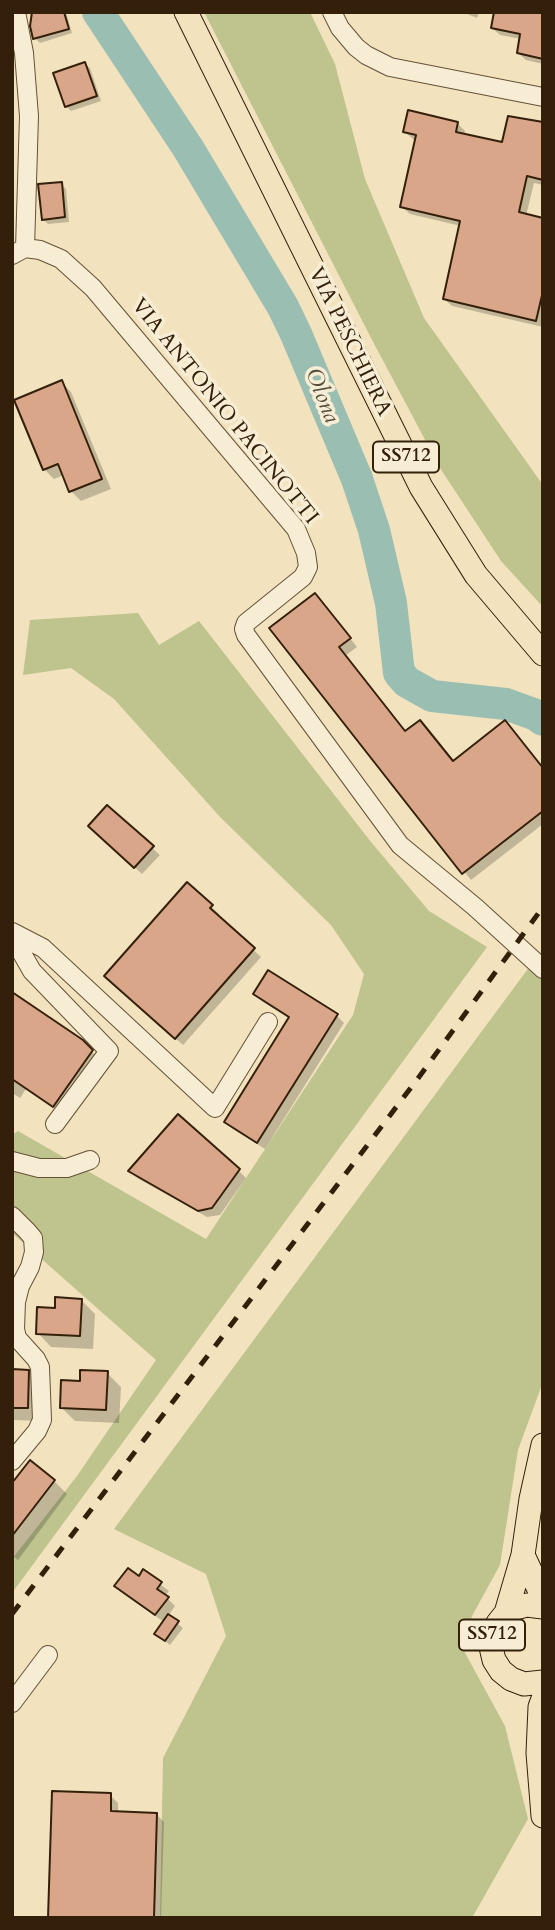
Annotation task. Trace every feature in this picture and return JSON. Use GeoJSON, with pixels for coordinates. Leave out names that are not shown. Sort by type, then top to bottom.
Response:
{"type":"FeatureCollection","features":[{"type":"Feature","properties":{"kind":"main road","name":"VIA PESCHIERA"},"geometry":{"type":"LineString","coordinates":[[186,12],[421,487],[476,575],[543,654]]}},
{"type":"Feature","properties":{"kind":"main road","name":"SS712"},"geometry":{"type":"LineString","coordinates":[[538,1753],[526,1708],[494,1660],[491,1647],[492,1634],[506,1613],[523,1555],[531,1499],[543,1445]]}},
{"type":"Feature","properties":{"kind":"main road","name":"SS712"},"geometry":{"type":"LineString","coordinates":[[523,1555],[543,1598]]}},
{"type":"Feature","properties":{"kind":"main road","name":"SS712"},"geometry":{"type":"LineString","coordinates":[[506,1613],[527,1605],[543,1607]]}},
{"type":"Feature","properties":{"kind":"main road","name":"SS712"},"geometry":{"type":"LineString","coordinates":[[501,1671],[524,1684],[543,1682]]}},
{"type":"Feature","properties":{"kind":"main road","name":"SS712"},"geometry":{"type":"LineString","coordinates":[[543,1699],[540,1707],[538,1753],[543,1816]]}},
{"type":"Feature","properties":{"kind":"street","name":"VIA ANTONIO PACINOTTI"},"geometry":{"type":"LineString","coordinates":[[16,12],[29,116],[18,252],[40,250],[61,259],[93,288],[296,529],[306,553],[308,567],[303,577],[246,623],[246,635],[400,845],[475,906],[543,969]]}},
{"type":"Feature","properties":{"kind":"street"},"geometry":{"type":"LineString","coordinates":[[336,20],[356,47],[390,67],[543,97]]}},
{"type":"Feature","properties":{"kind":"street"},"geometry":{"type":"LineString","coordinates":[[12,934],[43,948],[215,1108],[268,1021]]}},
{"type":"Feature","properties":{"kind":"street"},"geometry":{"type":"LineString","coordinates":[[12,934],[32,971],[109,1051],[55,1124]]}},
{"type":"Feature","properties":{"kind":"street"},"geometry":{"type":"LineString","coordinates":[[12,1161],[39,1168],[67,1168],[90,1160]]}},
{"type":"Feature","properties":{"kind":"street"},"geometry":{"type":"LineString","coordinates":[[12,1216],[33,1238],[34,1252],[30,1267],[16,1301],[15,1329],[17,1338],[40,1367],[42,1420],[37,1431],[12,1461]]}},
{"type":"Feature","properties":{"kind":"street"},"geometry":{"type":"LineString","coordinates":[[12,1279],[30,1267]]}},
{"type":"Feature","properties":{"kind":"street"},"geometry":{"type":"LineString","coordinates":[[12,1703],[48,1655]]}},
{"type":"Feature","properties":{"kind":"green space"},"geometry":{"type":"Polygon","coordinates":[[[204,12],[310,12],[335,64],[365,179],[424,318],[543,485],[543,607],[501,561],[440,468],[204,12]]]}},
{"type":"Feature","properties":{"kind":"green space"},"geometry":{"type":"Polygon","coordinates":[[[138,613],[159,645],[199,621],[371,842],[429,911],[487,947],[12,1593],[12,1559],[77,1476],[156,1360],[12,1233],[12,1224],[21,1213],[12,1205],[12,1135],[18,1131],[206,1239],[353,1015],[364,974],[331,925],[221,818],[114,699],[71,668],[23,675],[30,620],[138,613]]]}},
{"type":"Feature","properties":{"kind":"green space"},"geometry":{"type":"Polygon","coordinates":[[[530,966],[543,979],[543,1382],[518,1450],[500,1565],[472,1616],[464,1651],[505,1726],[528,1819],[472,1918],[160,1918],[163,1758],[226,1636],[206,1574],[114,1529],[530,966]]]}},
{"type":"Feature","properties":{"kind":"building"},"geometry":{"type":"Polygon","coordinates":[[[32,12],[64,12],[69,29],[33,39],[30,26],[32,12]]]}},
{"type":"Feature","properties":{"kind":"building"},"geometry":{"type":"Polygon","coordinates":[[[494,12],[543,12],[543,59],[517,53],[520,34],[491,28],[494,12]]]}},
{"type":"Feature","properties":{"kind":"building"},"geometry":{"type":"Polygon","coordinates":[[[85,62],[97,96],[65,107],[53,73],[85,62]]]}},
{"type":"Feature","properties":{"kind":"building"},"geometry":{"type":"Polygon","coordinates":[[[408,110],[458,122],[456,132],[502,142],[508,116],[543,122],[543,180],[527,176],[519,212],[543,218],[543,291],[536,321],[443,299],[460,221],[400,207],[416,135],[403,132],[408,110]]]}},
{"type":"Feature","properties":{"kind":"building"},"geometry":{"type":"Polygon","coordinates":[[[62,182],[65,217],[42,220],[38,184],[62,182]]]}},
{"type":"Feature","properties":{"kind":"building"},"geometry":{"type":"Polygon","coordinates":[[[62,380],[102,479],[69,492],[58,464],[43,470],[14,400],[62,380]]]}},
{"type":"Feature","properties":{"kind":"building"},"geometry":{"type":"Polygon","coordinates":[[[315,593],[351,638],[339,647],[405,731],[420,720],[453,761],[505,720],[543,768],[543,811],[462,874],[269,628],[315,593]]]}},
{"type":"Feature","properties":{"kind":"building"},"geometry":{"type":"Polygon","coordinates":[[[107,805],[154,846],[134,868],[88,826],[107,805]]]}},
{"type":"Feature","properties":{"kind":"building"},"geometry":{"type":"Polygon","coordinates":[[[187,882],[213,905],[210,908],[255,948],[175,1039],[104,976],[187,882]]]}},
{"type":"Feature","properties":{"kind":"building"},"geometry":{"type":"Polygon","coordinates":[[[268,970],[338,1014],[257,1143],[224,1122],[289,1017],[253,994],[268,970]]]}},
{"type":"Feature","properties":{"kind":"building"},"geometry":{"type":"Polygon","coordinates":[[[12,992],[83,1040],[93,1050],[53,1107],[12,1079],[12,992]]]}},
{"type":"Feature","properties":{"kind":"building"},"geometry":{"type":"Polygon","coordinates":[[[178,1114],[240,1169],[212,1208],[198,1211],[128,1171],[178,1114]]]}},
{"type":"Feature","properties":{"kind":"building"},"geometry":{"type":"Polygon","coordinates":[[[55,1297],[82,1299],[80,1336],[36,1334],[37,1307],[55,1308],[55,1297]]]}},
{"type":"Feature","properties":{"kind":"building"},"geometry":{"type":"Polygon","coordinates":[[[12,1369],[29,1370],[28,1408],[12,1408],[12,1369]]]}},
{"type":"Feature","properties":{"kind":"building"},"geometry":{"type":"Polygon","coordinates":[[[80,1370],[108,1371],[106,1410],[60,1408],[61,1380],[80,1381],[80,1370]]]}},
{"type":"Feature","properties":{"kind":"building"},"geometry":{"type":"Polygon","coordinates":[[[30,1460],[55,1480],[12,1536],[12,1483],[30,1460]]]}},
{"type":"Feature","properties":{"kind":"building"},"geometry":{"type":"Polygon","coordinates":[[[128,1568],[139,1576],[143,1569],[162,1582],[157,1589],[169,1597],[155,1615],[114,1586],[128,1568]]]}},
{"type":"Feature","properties":{"kind":"building"},"geometry":{"type":"Polygon","coordinates":[[[168,1614],[179,1621],[165,1641],[154,1634],[168,1614]]]}},
{"type":"Feature","properties":{"kind":"building"},"geometry":{"type":"Polygon","coordinates":[[[52,1791],[111,1793],[111,1811],[157,1813],[154,1918],[48,1918],[52,1791]]]}},
{"type":"Feature","properties":{"kind":"waterway","name":"Olona"},"geometry":{"type":"LineString","coordinates":[[98,12],[188,148],[283,307],[296,334],[357,479],[374,530],[391,603],[399,673],[407,682],[432,696],[506,704],[543,720]]}},
{"type":"Feature","properties":{"kind":"railway"},"geometry":{"type":"LineString","coordinates":[[12,1614],[419,1077],[543,907]]}}]}
